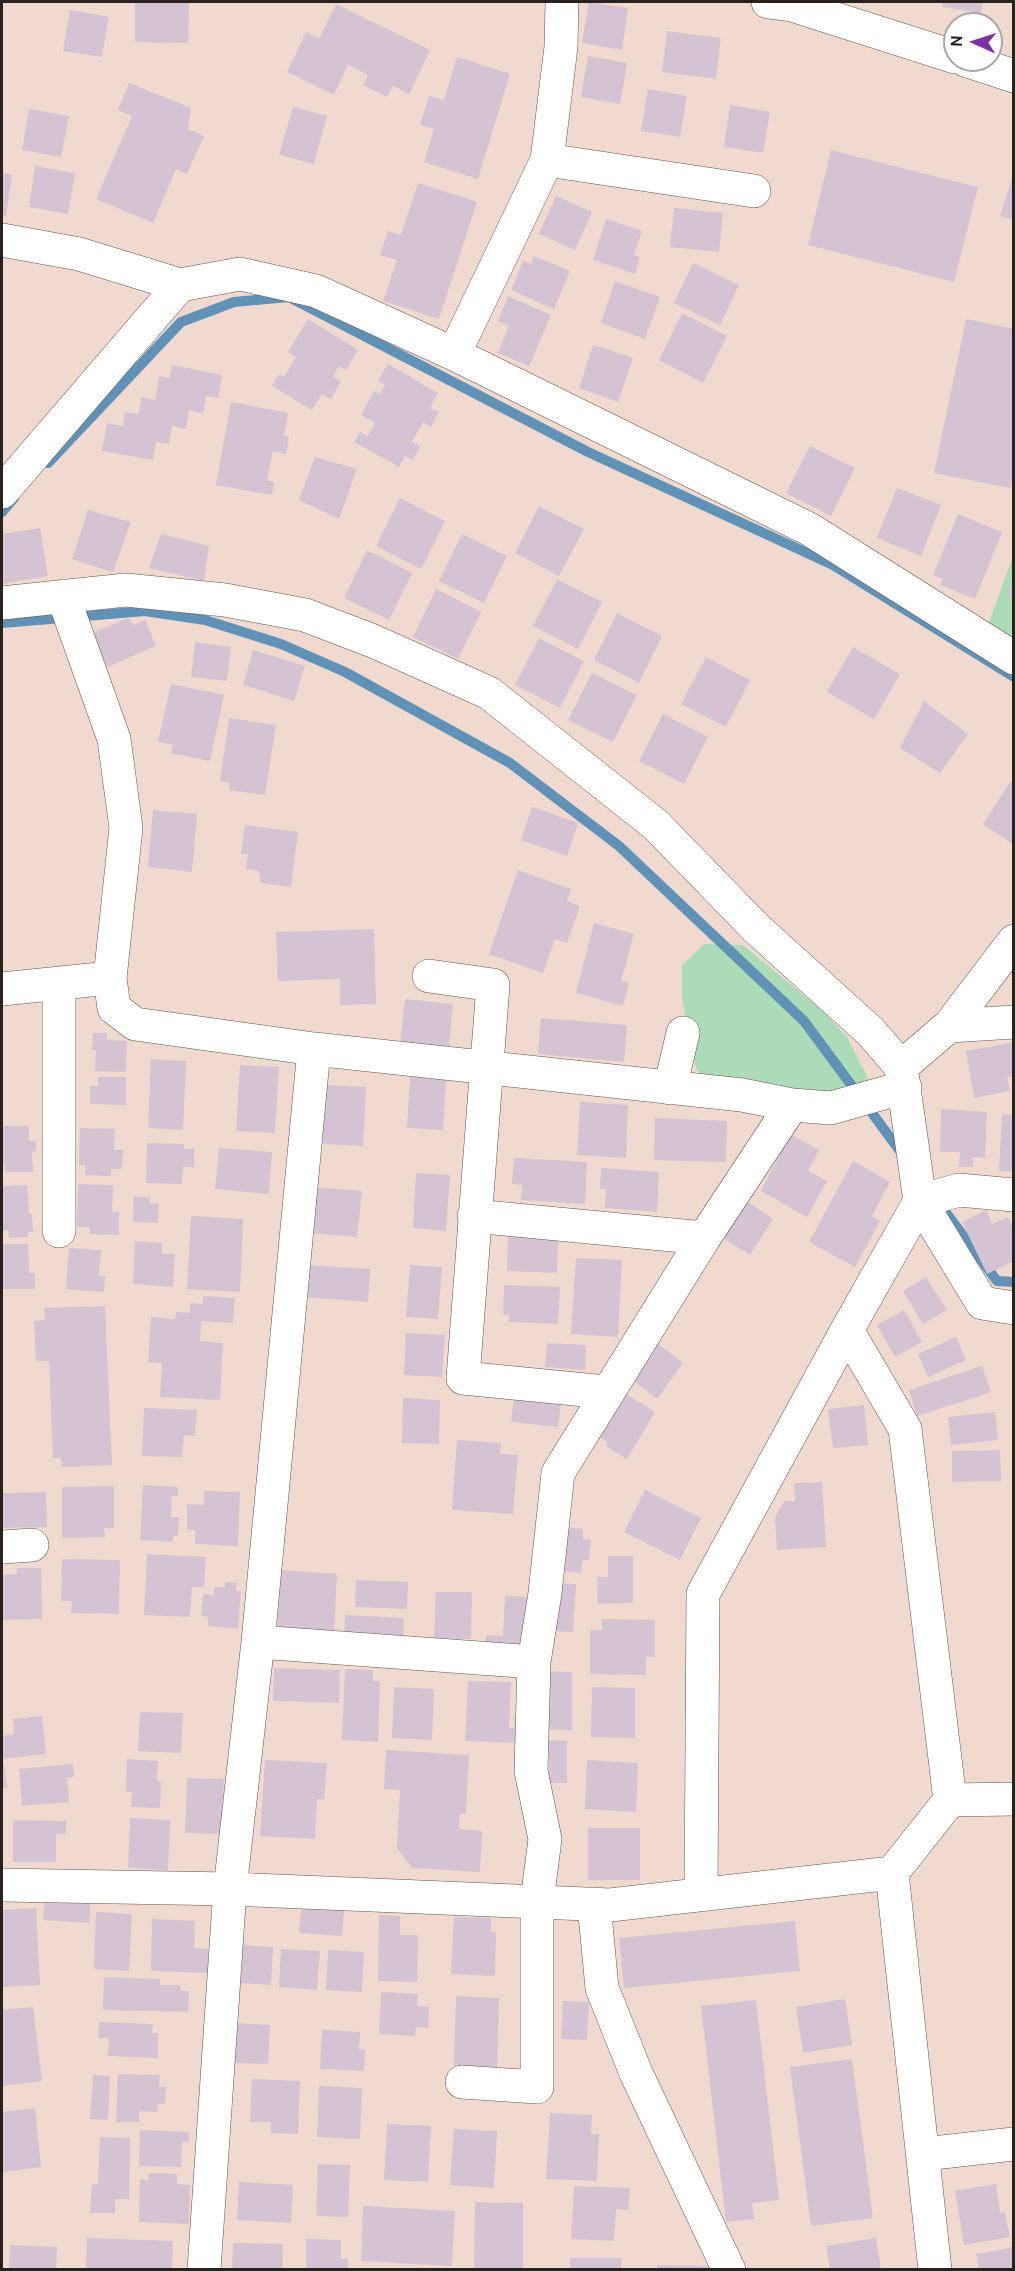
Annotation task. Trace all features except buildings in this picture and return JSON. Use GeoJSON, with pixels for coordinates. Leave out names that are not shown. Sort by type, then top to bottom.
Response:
{"type":"FeatureCollection","features":[{"type":"Feature","properties":{"kind":"street"},"geometry":{"type":"LineString","coordinates":[[454,354],[547,160],[561,47],[562,2]]}},
{"type":"Feature","properties":{"kind":"street"},"geometry":{"type":"LineString","coordinates":[[768,2],[792,4],[943,53]]}},
{"type":"Feature","properties":{"kind":"street"},"geometry":{"type":"LineString","coordinates":[[547,160],[754,191]]}},
{"type":"Feature","properties":{"kind":"street"},"geometry":{"type":"LineString","coordinates":[[2,240],[80,254],[180,285],[240,274],[316,291],[454,354],[809,529],[1014,658]]}},
{"type":"Feature","properties":{"kind":"street"},"geometry":{"type":"LineString","coordinates":[[2,492],[180,285]]}},
{"type":"Feature","properties":{"kind":"street"},"geometry":{"type":"LineString","coordinates":[[2,603],[126,590],[225,600],[305,615],[373,641],[489,693],[656,825],[756,928],[871,1032],[903,1077],[920,1201],[982,1304],[1014,1308]]}},
{"type":"Feature","properties":{"kind":"street"},"geometry":{"type":"LineString","coordinates":[[63,596],[114,739],[126,828],[110,978],[114,1008],[135,1024],[314,1049],[742,1095],[792,1105],[831,1108],[903,1077],[949,1026],[1014,941]]}},
{"type":"Feature","properties":{"kind":"street"},"geometry":{"type":"LineString","coordinates":[[429,976],[493,985],[463,1378],[606,1392]]}},
{"type":"Feature","properties":{"kind":"street"},"geometry":{"type":"LineString","coordinates":[[2,989],[110,978]]}},
{"type":"Feature","properties":{"kind":"street"},"geometry":{"type":"LineString","coordinates":[[59,984],[59,1232]]}},
{"type":"Feature","properties":{"kind":"street"},"geometry":{"type":"LineString","coordinates":[[949,1026],[1014,1022]]}},
{"type":"Feature","properties":{"kind":"street"},"geometry":{"type":"LineString","coordinates":[[670,1088],[683,1033]]}},
{"type":"Feature","properties":{"kind":"street"},"geometry":{"type":"LineString","coordinates":[[204,2270],[230,1889],[258,1642],[314,1049]]}},
{"type":"Feature","properties":{"kind":"street"},"geometry":{"type":"LineString","coordinates":[[462,2082],[537,2087],[537,1901],[545,1839],[531,1771],[534,1662],[545,1593],[558,1473],[606,1392],[792,1105]]}},
{"type":"Feature","properties":{"kind":"street"},"geometry":{"type":"LineString","coordinates":[[701,1893],[703,1594],[920,1201],[959,1190],[1014,1195]]}},
{"type":"Feature","properties":{"kind":"street"},"geometry":{"type":"LineString","coordinates":[[474,1216],[704,1238]]}},
{"type":"Feature","properties":{"kind":"street"},"geometry":{"type":"LineString","coordinates":[[847,1330],[905,1429],[950,1800],[892,1873],[935,2270]]}},
{"type":"Feature","properties":{"kind":"street"},"geometry":{"type":"LineString","coordinates":[[258,1642],[534,1662]]}},
{"type":"Feature","properties":{"kind":"street"},"geometry":{"type":"LineString","coordinates":[[950,1800],[1014,1799]]}},
{"type":"Feature","properties":{"kind":"street"},"geometry":{"type":"LineString","coordinates":[[2,1884],[230,1889],[610,1905],[892,1873]]}},
{"type":"Feature","properties":{"kind":"street"},"geometry":{"type":"LineString","coordinates":[[594,1904],[602,1988],[636,2073],[729,2270]]}},
{"type":"Feature","properties":{"kind":"street"},"geometry":{"type":"LineString","coordinates":[[924,2154],[1014,2144]]}},
{"type":"Feature","properties":{"kind":"green space"},"geometry":{"type":"Polygon","coordinates":[[[1013,556],[1013,644],[987,628],[1013,556]]]}},
{"type":"Feature","properties":{"kind":"green space"},"geometry":{"type":"Polygon","coordinates":[[[704,944],[743,945],[824,1012],[847,1037],[873,1088],[824,1107],[705,1082],[696,1068],[682,999],[682,965],[704,944]]]}},
{"type":"Feature","properties":{"kind":"waterway"},"geometry":{"type":"LineString","coordinates":[[48,463],[181,322],[234,302],[289,297],[588,452],[833,565],[1014,677]]}},
{"type":"Feature","properties":{"kind":"waterway"},"geometry":{"type":"LineString","coordinates":[[2,512],[14,498]]}},
{"type":"Feature","properties":{"kind":"waterway"},"geometry":{"type":"LineString","coordinates":[[2,623],[145,611],[205,620],[281,644],[345,672],[510,763],[619,846],[804,1021],[903,1155]]}},
{"type":"Feature","properties":{"kind":"waterway"},"geometry":{"type":"LineString","coordinates":[[941,1206],[997,1281],[1014,1282]]}}]}
